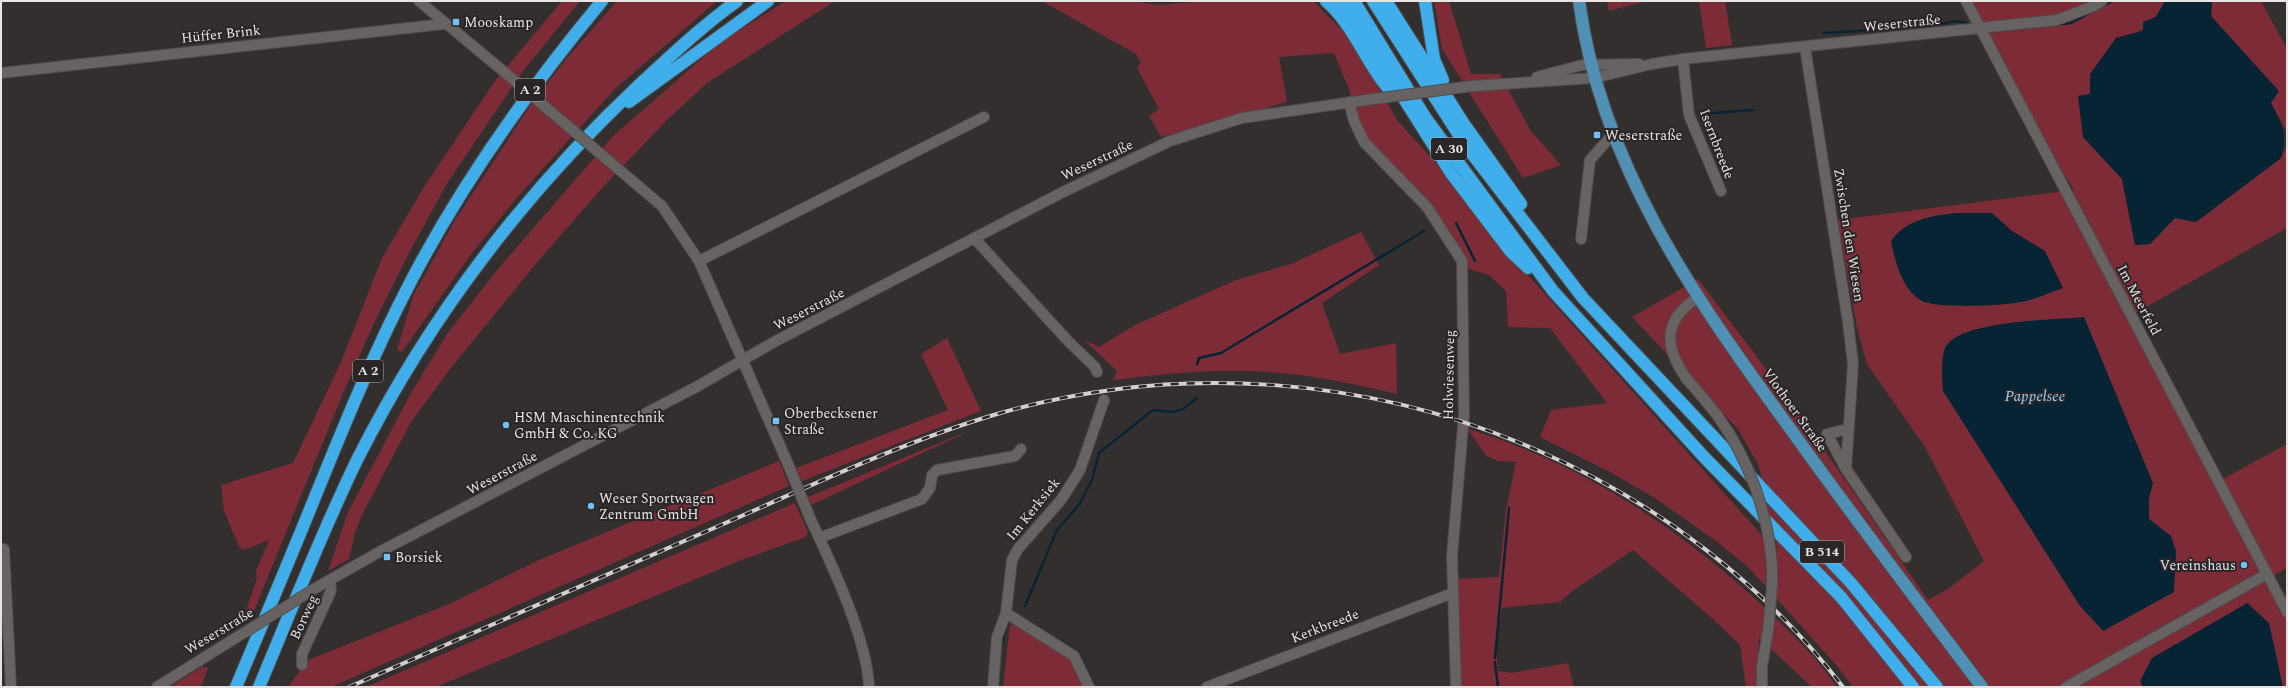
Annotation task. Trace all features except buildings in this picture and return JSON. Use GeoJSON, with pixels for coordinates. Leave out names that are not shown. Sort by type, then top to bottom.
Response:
{"type":"FeatureCollection","features":[{"type":"Feature","properties":{"kind":"highway","name":"A 2"},"geometry":{"type":"LineString","coordinates":[[236,687],[340,435],[410,283],[466,184],[506,124],[548,65],[602,1]]}},
{"type":"Feature","properties":{"kind":"highway","name":"A 2"},"geometry":{"type":"LineString","coordinates":[[259,687],[336,505],[383,412],[425,340],[453,297],[523,207],[602,120],[683,44],[737,1]]}},
{"type":"Feature","properties":{"kind":"highway"},"geometry":{"type":"LineString","coordinates":[[602,120],[656,84],[719,35],[768,1]]}},
{"type":"Feature","properties":{"kind":"highway"},"geometry":{"type":"LineString","coordinates":[[1326,1],[1342,18],[1380,80],[1412,115]]}},
{"type":"Feature","properties":{"kind":"highway"},"geometry":{"type":"LineString","coordinates":[[1342,1],[1412,115],[1451,173],[1511,252],[1553,290]]}},
{"type":"Feature","properties":{"kind":"highway","name":"A 30"},"geometry":{"type":"LineString","coordinates":[[1354,1],[1425,117],[1553,290]]}},
{"type":"Feature","properties":{"kind":"highway","name":"A 30"},"geometry":{"type":"LineString","coordinates":[[1373,1],[1466,146],[1583,298]]}},
{"type":"Feature","properties":{"kind":"highway"},"geometry":{"type":"LineString","coordinates":[[1386,1],[1464,124],[1554,247],[1583,298]]}},
{"type":"Feature","properties":{"kind":"highway"},"geometry":{"type":"LineString","coordinates":[[1425,1],[1434,60],[1464,124]]}},
{"type":"Feature","properties":{"kind":"highway","name":"B 514"},"geometry":{"type":"LineString","coordinates":[[1553,290],[1704,457],[1841,597],[1913,687]]}},
{"type":"Feature","properties":{"kind":"highway","name":"B 514"},"geometry":{"type":"LineString","coordinates":[[1583,298],[1851,583],[1937,687]]}},
{"type":"Feature","properties":{"kind":"main road","name":"Vlothoer Straße"},"geometry":{"type":"LineString","coordinates":[[1579,1],[1594,78],[1613,134],[1653,222],[1697,298],[1809,455],[1982,687]]}},
{"type":"Feature","properties":{"kind":"street"},"geometry":{"type":"LineString","coordinates":[[419,1],[444,24],[509,76],[662,206],[699,261],[819,538],[852,621],[869,673],[870,687]]}},
{"type":"Feature","properties":{"kind":"street","name":"Im Meerfeld"},"geometry":{"type":"LineString","coordinates":[[1966,1],[2287,612]]}},
{"type":"Feature","properties":{"kind":"street","name":"Weserstraße"},"geometry":{"type":"LineString","coordinates":[[157,687],[319,586],[381,551],[698,386],[742,360],[974,238],[1063,192],[1170,141],[1242,118],[1349,102],[1472,86],[1594,78],[1652,64],[1683,59],[2058,20],[2094,6],[2102,1]]}},
{"type":"Feature","properties":{"kind":"street","name":"Hüffer Brink"},"geometry":{"type":"LineString","coordinates":[[1,73],[444,24]]}},
{"type":"Feature","properties":{"kind":"street","name":"Zwischen den Wiesen"},"geometry":{"type":"LineString","coordinates":[[1805,47],[1848,322],[1853,364],[1846,469]]}},
{"type":"Feature","properties":{"kind":"street","name":"Isernbreede"},"geometry":{"type":"LineString","coordinates":[[1683,59],[1690,116],[1721,191]]}},
{"type":"Feature","properties":{"kind":"street","name":"Weserstraße"},"geometry":{"type":"LineString","coordinates":[[1519,82],[1562,69],[1591,64],[1652,64]]}},
{"type":"Feature","properties":{"kind":"street","name":"Holwiesenweg"},"geometry":{"type":"LineString","coordinates":[[1349,102],[1354,121],[1364,142],[1428,207],[1462,261],[1464,415],[1452,556],[1456,687]]}},
{"type":"Feature","properties":{"kind":"street"},"geometry":{"type":"LineString","coordinates":[[699,261],[984,117]]}},
{"type":"Feature","properties":{"kind":"street"},"geometry":{"type":"LineString","coordinates":[[1581,239],[1590,160],[1613,134]]}},
{"type":"Feature","properties":{"kind":"street"},"geometry":{"type":"LineString","coordinates":[[974,238],[1069,342],[1095,367],[1097,372]]}},
{"type":"Feature","properties":{"kind":"street"},"geometry":{"type":"LineString","coordinates":[[1697,298],[1679,313],[1672,325],[1670,341],[1675,362],[1686,378],[1719,418],[1734,440],[1751,477],[1761,508],[1772,566],[1773,590],[1762,666],[1762,687]]}},
{"type":"Feature","properties":{"kind":"street","name":"Im Kerksiek"},"geometry":{"type":"LineString","coordinates":[[993,687],[997,636],[1006,613],[1012,560],[1018,549],[1061,500],[1080,470],[1104,400]]}},
{"type":"Feature","properties":{"kind":"street"},"geometry":{"type":"LineString","coordinates":[[1848,429],[1827,434],[1846,469],[1906,557]]}},
{"type":"Feature","properties":{"kind":"street"},"geometry":{"type":"LineString","coordinates":[[819,538],[922,499],[930,488],[932,475],[937,470],[1015,456],[1021,449]]}},
{"type":"Feature","properties":{"kind":"street"},"geometry":{"type":"LineString","coordinates":[[2,549],[11,687]]}},
{"type":"Feature","properties":{"kind":"street"},"geometry":{"type":"LineString","coordinates":[[2066,687],[2267,574]]}},
{"type":"Feature","properties":{"kind":"street","name":"Borweg"},"geometry":{"type":"LineString","coordinates":[[302,665],[302,654],[331,591],[330,580]]}},
{"type":"Feature","properties":{"kind":"street","name":"Kerkbreede"},"geometry":{"type":"LineString","coordinates":[[1207,687],[1452,594]]}},
{"type":"Feature","properties":{"kind":"street"},"geometry":{"type":"LineString","coordinates":[[1006,613],[1074,656],[1089,687]]}},
{"type":"Feature","properties":{"kind":"shaded area"},"geometry":{"type":"Polygon","coordinates":[[[562,1],[580,1],[523,71],[448,182],[410,251],[375,321],[344,391],[251,618],[241,625],[257,578],[256,571],[269,540],[244,550],[239,547],[224,511],[221,485],[293,463],[341,362],[382,258],[424,187],[495,81],[562,1]]]}},
{"type":"Feature","properties":{"kind":"shaded area"},"geometry":{"type":"Polygon","coordinates":[[[617,1],[717,1],[615,89],[515,200],[472,253],[402,352],[397,350],[413,296],[455,220],[530,106],[566,59],[617,1]]]}},
{"type":"Feature","properties":{"kind":"shaded area"},"geometry":{"type":"Polygon","coordinates":[[[786,1],[835,1],[707,83],[668,119],[604,186],[539,260],[450,369],[411,422],[362,515],[355,533],[349,559],[328,571],[348,512],[411,393],[447,334],[498,269],[613,136],[722,41],[786,1]]]}},
{"type":"Feature","properties":{"kind":"shaded area"},"geometry":{"type":"Polygon","coordinates":[[[1042,1],[1130,1],[1159,5],[1207,1],[1313,1],[1352,40],[1397,120],[1444,172],[1525,272],[1778,553],[1759,466],[1738,429],[1632,317],[1698,279],[1794,406],[1928,600],[1948,589],[1984,561],[1925,447],[1867,364],[1857,328],[1838,220],[2074,190],[2042,139],[1988,37],[1977,36],[1960,1],[2165,1],[2151,23],[2146,27],[2134,33],[2116,38],[2090,94],[2079,96],[2083,137],[2122,179],[2135,245],[2150,244],[2175,218],[2196,222],[2281,158],[2287,145],[2287,228],[2135,313],[2223,479],[2287,444],[2287,568],[2274,575],[2287,600],[2287,687],[1853,687],[1837,666],[1748,567],[1716,541],[1655,498],[1608,471],[1540,437],[1551,410],[1607,403],[1550,328],[1508,327],[1506,291],[1489,275],[1466,268],[1463,260],[1370,143],[1354,115],[1349,89],[1334,53],[1279,57],[1287,102],[1161,137],[1149,116],[1159,109],[1137,68],[1141,63],[1136,54],[1042,1]]]}},
{"type":"Feature","properties":{"kind":"shaded area"},"geometry":{"type":"Polygon","coordinates":[[[1434,1],[1449,1],[1471,74],[1500,74],[1530,130],[1561,165],[1523,178],[1442,49],[1434,1]]]}},
{"type":"Feature","properties":{"kind":"shaded area"},"geometry":{"type":"Polygon","coordinates":[[[1607,1],[1646,1],[1609,11],[1607,1]]]}},
{"type":"Feature","properties":{"kind":"shaded area"},"geometry":{"type":"Polygon","coordinates":[[[1699,1],[1725,1],[1732,45],[1706,48],[1699,1]]]}},
{"type":"Feature","properties":{"kind":"shaded area"},"geometry":{"type":"Polygon","coordinates":[[[2212,1],[2261,1],[2287,49],[2287,132],[2271,103],[2211,16],[2212,1]]]}},
{"type":"Feature","properties":{"kind":"shaded area"},"geometry":{"type":"Polygon","coordinates":[[[1361,232],[1379,265],[1322,303],[1340,354],[1396,343],[1397,394],[1320,378],[1262,371],[1194,372],[1113,380],[1117,371],[1083,339],[1099,347],[1135,325],[1236,280],[1291,264],[1361,232]]]}},
{"type":"Feature","properties":{"kind":"shaded area"},"geometry":{"type":"Polygon","coordinates":[[[947,338],[981,411],[802,481],[796,468],[948,410],[921,354],[947,338]]]}},
{"type":"Feature","properties":{"kind":"shaded area"},"geometry":{"type":"Polygon","coordinates":[[[976,428],[811,505],[808,497],[976,428]]]}},
{"type":"Feature","properties":{"kind":"shaded area"},"geometry":{"type":"Polygon","coordinates":[[[1468,429],[1510,443],[1551,460],[1628,502],[1666,527],[1735,581],[1768,611],[1796,638],[1837,687],[1812,687],[1759,638],[1756,687],[1746,687],[1740,645],[1713,619],[1633,550],[1571,592],[1560,602],[1502,608],[1496,644],[1498,671],[1512,673],[1568,663],[1574,687],[1454,687],[1451,579],[1499,577],[1506,510],[1516,462],[1498,461],[1486,456],[1468,429]]]}},
{"type":"Feature","properties":{"kind":"shaded area"},"geometry":{"type":"Polygon","coordinates":[[[779,461],[789,486],[331,687],[288,687],[308,660],[447,605],[539,560],[779,461]]]}},
{"type":"Feature","properties":{"kind":"shaded area"},"geometry":{"type":"Polygon","coordinates":[[[795,503],[808,532],[806,537],[744,559],[436,687],[366,687],[795,503]]]}},
{"type":"Feature","properties":{"kind":"shaded area"},"geometry":{"type":"Polygon","coordinates":[[[1010,624],[1041,633],[1073,658],[1086,687],[1003,687],[1010,624]]]}},
{"type":"Feature","properties":{"kind":"shaded area"},"geometry":{"type":"Polygon","coordinates":[[[202,667],[208,668],[201,687],[170,687],[202,667]]]}},
{"type":"Feature","properties":{"kind":"water"},"geometry":{"type":"Polygon","coordinates":[[[2165,1],[2212,1],[2211,16],[2279,91],[2271,103],[2283,129],[2284,142],[2281,158],[2196,222],[2175,218],[2150,244],[2135,245],[2122,179],[2083,137],[2078,96],[2090,94],[2090,74],[2116,38],[2143,31],[2143,22],[2156,17],[2165,1]]]}},
{"type":"Feature","properties":{"kind":"water"},"geometry":{"type":"Polygon","coordinates":[[[1956,213],[1992,213],[2012,231],[2045,251],[2063,288],[2031,300],[1999,305],[1953,306],[1927,303],[1920,300],[1913,295],[1900,273],[1891,241],[1904,228],[1912,223],[1929,217],[1956,213]]]}},
{"type":"Feature","properties":{"kind":"water","name":"Pappelsee"},"geometry":{"type":"Polygon","coordinates":[[[2084,317],[2153,483],[2149,498],[2149,519],[2171,536],[2176,551],[2174,592],[2103,631],[2080,606],[1943,391],[1942,369],[1944,352],[1945,348],[1954,339],[1968,332],[2009,323],[2084,317]]]}},
{"type":"Feature","properties":{"kind":"water"},"geometry":{"type":"Polygon","coordinates":[[[2247,603],[2269,623],[2283,687],[2143,687],[2140,681],[2152,658],[2247,603]]]}},
{"type":"Feature","properties":{"kind":"waterway"},"geometry":{"type":"LineString","coordinates":[[1990,32],[2071,23],[2112,1]]}},
{"type":"Feature","properties":{"kind":"waterway"},"geometry":{"type":"LineString","coordinates":[[1885,29],[1955,21],[1966,23]]}},
{"type":"Feature","properties":{"kind":"waterway"},"geometry":{"type":"LineString","coordinates":[[1824,33],[1874,30]]}},
{"type":"Feature","properties":{"kind":"waterway"},"geometry":{"type":"LineString","coordinates":[[1701,114],[1753,110]]}},
{"type":"Feature","properties":{"kind":"waterway"},"geometry":{"type":"LineString","coordinates":[[1456,223],[1475,261]]}},
{"type":"Feature","properties":{"kind":"waterway"},"geometry":{"type":"LineString","coordinates":[[1197,364],[1199,358],[1221,353],[1424,231]]}},
{"type":"Feature","properties":{"kind":"waterway"},"geometry":{"type":"LineString","coordinates":[[1025,606],[1057,530],[1079,505],[1092,480],[1099,453],[1153,410],[1172,412],[1183,409],[1197,398]]}},
{"type":"Feature","properties":{"kind":"waterway"},"geometry":{"type":"LineString","coordinates":[[1495,658],[1509,508]]}},
{"type":"Feature","properties":{"kind":"waterway"},"geometry":{"type":"LineString","coordinates":[[1001,647],[1005,630]]}},
{"type":"Feature","properties":{"kind":"waterway"},"geometry":{"type":"LineString","coordinates":[[1495,662],[1498,687]]}},
{"type":"Feature","properties":{"kind":"railway"},"geometry":{"type":"LineString","coordinates":[[349,687],[823,480],[892,451],[962,425],[997,414],[1065,398],[1133,387],[1202,383],[1271,385],[1340,393],[1408,406],[1474,426],[1539,451],[1626,495],[1667,521],[1706,550],[1779,614],[1812,649],[1843,687]]}},
{"type":"Feature","properties":{"kind":"place","name":"Mooskamp"},"geometry":{"type":"Point","coordinates":[456,22]}},
{"type":"Feature","properties":{"kind":"place","name":"Weserstraße"},"geometry":{"type":"Point","coordinates":[1597,135]}},
{"type":"Feature","properties":{"kind":"place","name":"Oberbecksener Straße"},"geometry":{"type":"Point","coordinates":[776,421]}},
{"type":"Feature","properties":{"kind":"place","name":"HSM Maschinentechnik GmbH & Co. KG"},"geometry":{"type":"Point","coordinates":[506,425]}},
{"type":"Feature","properties":{"kind":"place","name":"Weser Sportwagen Zentrum GmbH"},"geometry":{"type":"Point","coordinates":[591,506]}},
{"type":"Feature","properties":{"kind":"place","name":"Borsiek"},"geometry":{"type":"Point","coordinates":[387,557]}},
{"type":"Feature","properties":{"kind":"place","name":"Vereinshaus"},"geometry":{"type":"Point","coordinates":[2244,565]}}]}
